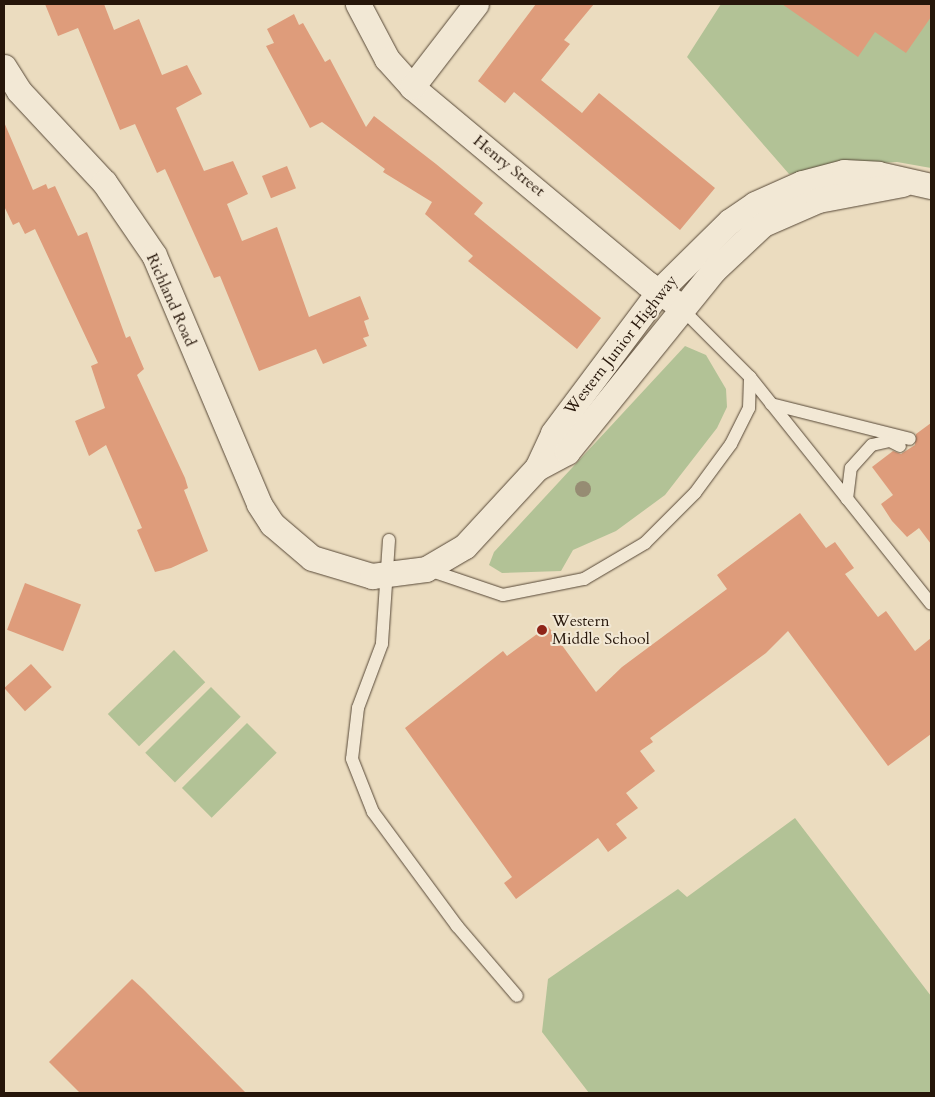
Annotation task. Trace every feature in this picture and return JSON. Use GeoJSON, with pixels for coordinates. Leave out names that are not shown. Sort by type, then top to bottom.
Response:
{"type":"FeatureCollection","features":[{"type":"Feature","properties":{"kind":"street","name":"Henry Street"},"geometry":{"type":"LineString","coordinates":[[358,4],[387,59],[412,87],[648,284],[660,290],[682,309]]}},
{"type":"Feature","properties":{"kind":"street"},"geometry":{"type":"LineString","coordinates":[[412,87],[476,4]]}},
{"type":"Feature","properties":{"kind":"street","name":"Richland Road"},"geometry":{"type":"LineString","coordinates":[[4,67],[18,91],[104,182],[154,256],[263,511]]}},
{"type":"Feature","properties":{"kind":"street","name":"Western Junior Highway"},"geometry":{"type":"LineString","coordinates":[[263,511],[288,542],[312,558],[348,571],[372,576],[426,568],[465,546],[537,468],[553,433],[660,290],[730,222],[755,204],[802,183],[844,172],[878,174],[922,184]]}},
{"type":"Feature","properties":{"kind":"street","name":"Western Junior Highway"},"geometry":{"type":"LineString","coordinates":[[537,468],[567,452],[682,309],[734,248],[762,224],[818,200],[922,184]]}},
{"type":"Feature","properties":{"kind":"lane"},"geometry":{"type":"LineString","coordinates":[[682,309],[750,378],[931,604]]}},
{"type":"Feature","properties":{"kind":"lane"},"geometry":{"type":"LineString","coordinates":[[426,568],[503,595],[584,579],[645,543],[695,493],[731,444],[749,408],[750,378]]}},
{"type":"Feature","properties":{"kind":"lane"},"geometry":{"type":"LineString","coordinates":[[771,404],[905,442],[890,441],[872,445],[851,468],[847,499]]}},
{"type":"Feature","properties":{"kind":"lane"},"geometry":{"type":"LineString","coordinates":[[389,540],[389,573],[382,644],[358,708],[352,759],[373,812],[457,926],[517,996]]}},
{"type":"Feature","properties":{"kind":"green space"},"geometry":{"type":"Polygon","coordinates":[[[721,4],[931,4],[931,168],[897,162],[862,164],[789,174],[687,57],[721,4]]]}},
{"type":"Feature","properties":{"kind":"green space"},"geometry":{"type":"Polygon","coordinates":[[[685,346],[706,355],[726,389],[727,407],[717,428],[665,495],[616,531],[573,550],[561,571],[502,573],[489,565],[494,552],[685,346]]]}},
{"type":"Feature","properties":{"kind":"green space"},"geometry":{"type":"Polygon","coordinates":[[[174,650],[205,682],[139,746],[108,714],[174,650]]]}},
{"type":"Feature","properties":{"kind":"green space"},"geometry":{"type":"Polygon","coordinates":[[[211,687],[241,717],[175,782],[145,753],[211,687]]]}},
{"type":"Feature","properties":{"kind":"green space"},"geometry":{"type":"Polygon","coordinates":[[[247,723],[277,753],[212,818],[182,788],[247,723]]]}},
{"type":"Feature","properties":{"kind":"green space"},"geometry":{"type":"Polygon","coordinates":[[[795,818],[931,996],[931,1093],[589,1093],[542,1032],[548,979],[678,889],[687,897],[795,818]]]}},
{"type":"Feature","properties":{"kind":"building"},"geometry":{"type":"Polygon","coordinates":[[[45,4],[104,4],[114,30],[139,19],[162,75],[187,65],[202,94],[176,108],[204,171],[233,161],[248,194],[227,204],[242,241],[277,227],[309,317],[360,296],[369,319],[364,321],[369,336],[363,338],[367,346],[323,364],[316,349],[259,371],[220,276],[214,278],[165,169],[157,173],[135,124],[120,130],[78,28],[58,36],[45,4]]]}},
{"type":"Feature","properties":{"kind":"building"},"geometry":{"type":"Polygon","coordinates":[[[536,4],[594,4],[564,40],[570,44],[541,80],[582,113],[599,93],[715,188],[680,230],[514,92],[505,103],[478,81],[536,4]]]}},
{"type":"Feature","properties":{"kind":"building"},"geometry":{"type":"Polygon","coordinates":[[[782,4],[931,4],[931,17],[906,53],[875,32],[858,57],[782,4]]]}},
{"type":"Feature","properties":{"kind":"building"},"geometry":{"type":"Polygon","coordinates":[[[294,14],[299,25],[303,23],[325,62],[330,59],[366,127],[374,116],[436,164],[483,203],[474,214],[601,318],[577,349],[468,261],[473,256],[425,214],[432,202],[383,172],[385,169],[322,122],[310,128],[266,46],[274,43],[267,29],[294,14]]]}},
{"type":"Feature","properties":{"kind":"building"},"geometry":{"type":"Polygon","coordinates":[[[4,122],[33,190],[46,184],[48,189],[55,186],[78,236],[87,232],[126,338],[130,336],[144,369],[137,375],[185,478],[188,488],[184,490],[208,551],[171,568],[155,572],[137,530],[142,528],[106,445],[89,456],[75,421],[105,408],[91,366],[98,363],[35,229],[25,234],[19,222],[13,225],[4,206],[4,122]]]}},
{"type":"Feature","properties":{"kind":"building"},"geometry":{"type":"Polygon","coordinates":[[[287,166],[296,188],[271,198],[262,176],[287,166]]]}},
{"type":"Feature","properties":{"kind":"building"},"geometry":{"type":"Polygon","coordinates":[[[931,423],[931,544],[919,528],[907,537],[892,521],[881,504],[893,495],[872,467],[893,451],[901,454],[915,445],[916,434],[931,423]]]}},
{"type":"Feature","properties":{"kind":"building"},"geometry":{"type":"Polygon","coordinates":[[[800,513],[826,548],[835,542],[854,568],[845,574],[878,617],[886,611],[915,651],[931,638],[931,734],[888,766],[788,631],[766,653],[650,738],[653,742],[640,751],[655,771],[626,793],[638,808],[616,824],[627,838],[608,852],[598,838],[516,899],[504,883],[512,877],[405,728],[503,651],[507,656],[548,626],[596,692],[622,667],[727,589],[717,575],[800,513]]]}},
{"type":"Feature","properties":{"kind":"building"},"geometry":{"type":"Polygon","coordinates":[[[25,583],[81,605],[63,651],[7,630],[25,583]]]}},
{"type":"Feature","properties":{"kind":"building"},"geometry":{"type":"Polygon","coordinates":[[[31,664],[52,687],[25,711],[4,688],[31,664]]]}},
{"type":"Feature","properties":{"kind":"building"},"geometry":{"type":"Polygon","coordinates":[[[132,979],[246,1093],[80,1093],[49,1062],[132,979]]]}},
{"type":"Feature","properties":{"kind":"place","name":"Western Middle School"},"geometry":{"type":"Point","coordinates":[542,630]}}]}
